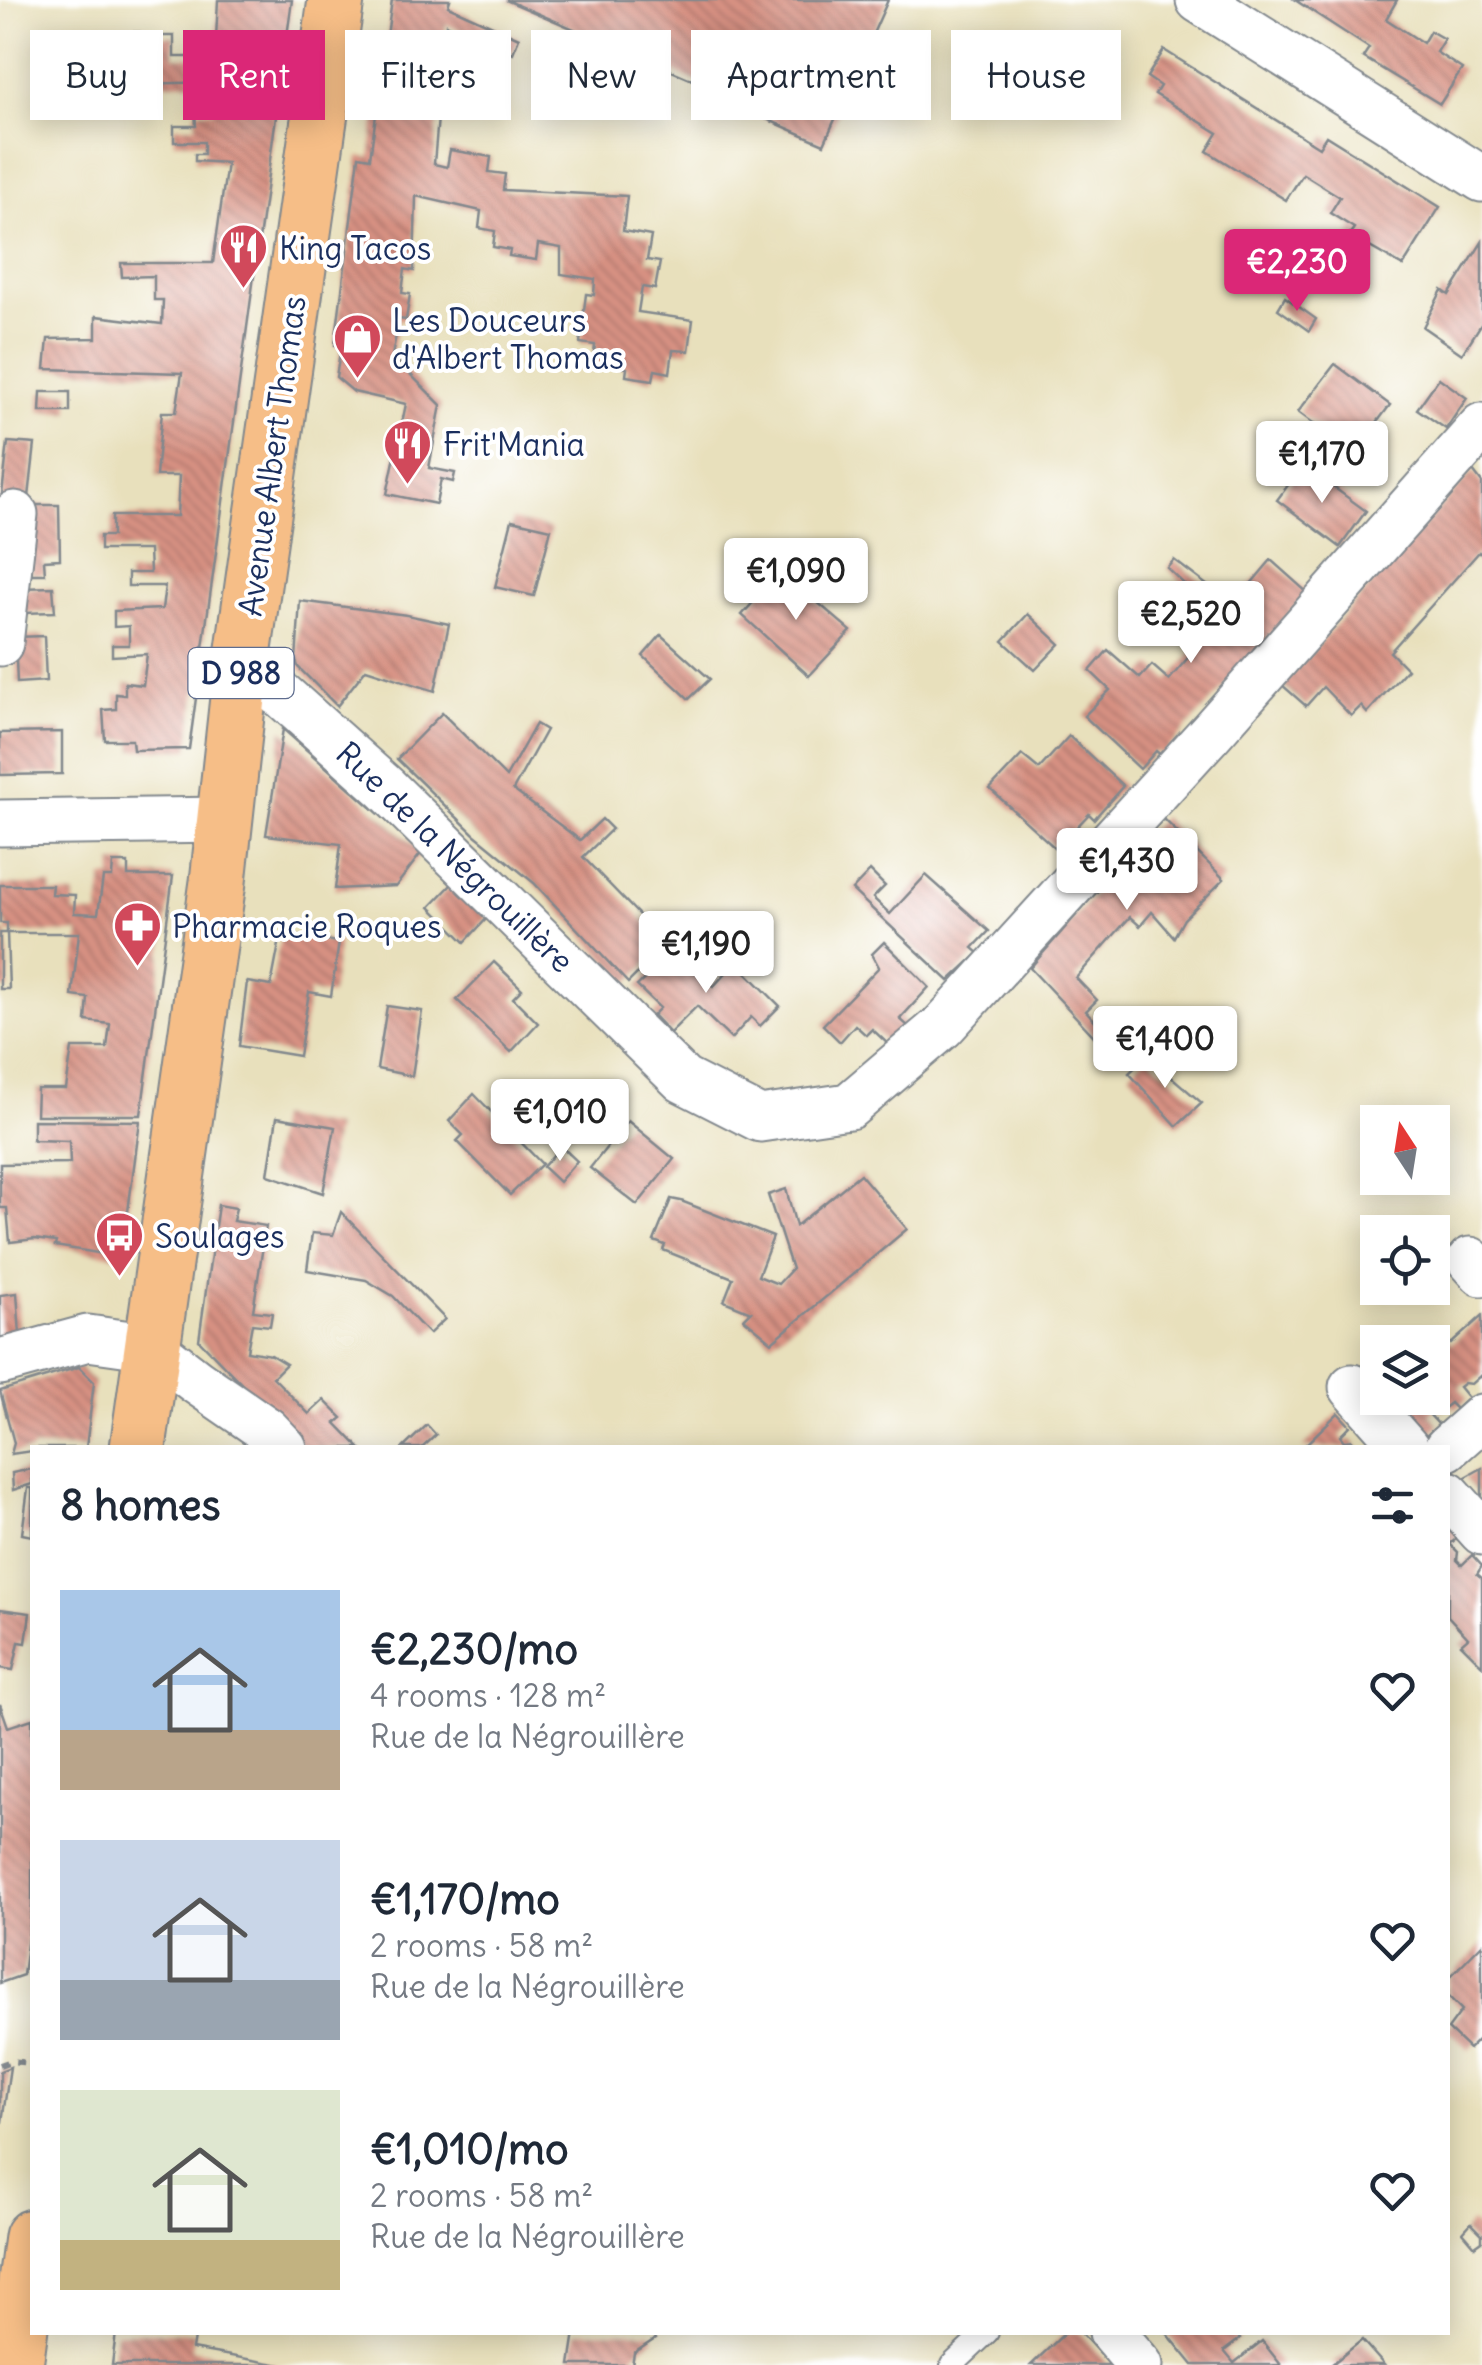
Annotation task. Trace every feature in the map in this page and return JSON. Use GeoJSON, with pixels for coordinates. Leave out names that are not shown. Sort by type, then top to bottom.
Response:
{"type":"FeatureCollection","features":[{"type":"Feature","properties":{"kind":"main road","name":"Avenue Albert Thomas"},"geometry":{"type":"LineString","coordinates":[[138,1445],[336,0]]}},
{"type":"Feature","properties":{"kind":"main road"},"geometry":{"type":"LineString","coordinates":[[15,2365],[30,2252]]}},
{"type":"Feature","properties":{"kind":"street"},"geometry":{"type":"LineString","coordinates":[[1199,0],[1482,179]]}},
{"type":"Feature","properties":{"kind":"street","name":"Rue de la Négrouillère"},"geometry":{"type":"LineString","coordinates":[[242,670],[283,696],[386,788],[683,1080],[760,1119],[849,1106],[942,1026],[1213,730],[1482,426]]}},
{"type":"Feature","properties":{"kind":"street"},"geometry":{"type":"LineString","coordinates":[[0,643],[15,514]]}},
{"type":"Feature","properties":{"kind":"street"},"geometry":{"type":"LineString","coordinates":[[0,823],[226,820]]}},
{"type":"Feature","properties":{"kind":"street"},"geometry":{"type":"LineString","coordinates":[[0,1362],[88,1338],[152,1347],[267,1430],[281,1445]]}},
{"type":"Feature","properties":{"kind":"street"},"geometry":{"type":"LineString","coordinates":[[1352,1388],[1403,1445]]}},
{"type":"Feature","properties":{"kind":"street"},"geometry":{"type":"LineString","coordinates":[[1450,1445],[1482,1417]]}},
{"type":"Feature","properties":{"kind":"street"},"geometry":{"type":"LineString","coordinates":[[1450,1496],[1482,1532]]}},
{"type":"Feature","properties":{"kind":"street"},"geometry":{"type":"LineString","coordinates":[[1115,2335],[1140,2365]]}},
{"type":"Feature","properties":{"kind":"lane"},"geometry":{"type":"LineString","coordinates":[[952,2365],[984,2335]]}},
{"type":"Feature","properties":{"kind":"path"},"geometry":{"type":"LineString","coordinates":[[0,2065],[11,2060],[30,2063]]}},
{"type":"Feature","properties":{"kind":"building"},"geometry":{"type":"Polygon","coordinates":[[[218,0],[292,0],[288,30],[216,30],[218,0]]]}},
{"type":"Feature","properties":{"kind":"building"},"geometry":{"type":"Polygon","coordinates":[[[392,0],[450,0],[448,6],[501,30],[460,30],[446,24],[445,30],[388,30],[392,0]]]}},
{"type":"Feature","properties":{"kind":"building"},"geometry":{"type":"Polygon","coordinates":[[[506,0],[888,0],[875,30],[691,30],[691,79],[671,71],[671,30],[576,30],[506,0]]]}},
{"type":"Feature","properties":{"kind":"building"},"geometry":{"type":"Polygon","coordinates":[[[1295,0],[1397,0],[1386,19],[1423,43],[1430,31],[1444,39],[1436,52],[1462,69],[1440,104],[1363,57],[1369,48],[1295,0]]]}},
{"type":"Feature","properties":{"kind":"building"},"geometry":{"type":"Polygon","coordinates":[[[511,34],[519,38],[511,52],[511,34]]]}},
{"type":"Feature","properties":{"kind":"building"},"geometry":{"type":"Polygon","coordinates":[[[163,36],[174,36],[174,57],[183,57],[183,83],[163,83],[163,36]]]}},
{"type":"Feature","properties":{"kind":"building"},"geometry":{"type":"Polygon","coordinates":[[[1164,50],[1319,147],[1326,136],[1440,207],[1403,266],[1349,235],[1354,228],[1330,213],[1340,197],[1303,174],[1286,200],[1207,151],[1218,133],[1155,94],[1160,86],[1147,77],[1164,50]]]}},
{"type":"Feature","properties":{"kind":"building"},"geometry":{"type":"Polygon","coordinates":[[[196,120],[275,120],[189,749],[133,750],[132,740],[105,740],[103,710],[116,709],[116,694],[125,695],[125,683],[143,685],[147,654],[112,656],[112,645],[129,645],[129,626],[114,627],[114,611],[162,609],[165,586],[128,586],[128,573],[150,573],[149,550],[100,550],[100,536],[112,536],[112,516],[177,516],[179,476],[156,476],[162,412],[176,412],[182,373],[45,369],[48,339],[96,338],[96,316],[162,324],[163,300],[154,300],[154,276],[122,277],[121,263],[213,263],[227,163],[195,161],[195,154],[204,154],[204,142],[174,142],[174,126],[196,126],[196,120]]]}},
{"type":"Feature","properties":{"kind":"building"},"geometry":{"type":"Polygon","coordinates":[[[375,120],[438,120],[434,164],[447,167],[450,150],[491,157],[489,172],[505,174],[503,190],[627,196],[623,231],[651,236],[647,260],[660,262],[655,289],[642,287],[638,312],[693,320],[689,351],[673,350],[670,373],[655,370],[653,380],[626,376],[627,368],[593,362],[595,345],[580,343],[586,294],[594,295],[595,279],[561,274],[561,248],[538,244],[536,260],[509,256],[510,250],[493,247],[495,231],[479,228],[481,211],[416,196],[414,271],[405,269],[402,293],[410,294],[406,320],[399,319],[392,356],[441,405],[429,468],[455,473],[453,482],[441,479],[436,504],[387,494],[406,404],[354,392],[336,377],[341,346],[335,345],[359,156],[370,158],[375,120]]]}},
{"type":"Feature","properties":{"kind":"building"},"geometry":{"type":"Polygon","coordinates":[[[769,120],[835,120],[824,144],[769,120]]]}},
{"type":"Feature","properties":{"kind":"building"},"geometry":{"type":"Polygon","coordinates":[[[1482,242],[1482,323],[1462,354],[1423,327],[1442,290],[1449,295],[1482,242]]]}},
{"type":"Feature","properties":{"kind":"building"},"geometry":{"type":"Polygon","coordinates":[[[1285,297],[1316,319],[1309,331],[1278,309],[1285,297]]]}},
{"type":"Feature","properties":{"kind":"building"},"geometry":{"type":"Polygon","coordinates":[[[1335,364],[1390,405],[1354,453],[1298,412],[1335,364]]]}},
{"type":"Feature","properties":{"kind":"building"},"geometry":{"type":"Polygon","coordinates":[[[1439,378],[1467,398],[1446,429],[1417,409],[1439,378]]]}},
{"type":"Feature","properties":{"kind":"building"},"geometry":{"type":"Polygon","coordinates":[[[41,392],[70,392],[70,412],[40,412],[41,392]]]}},
{"type":"Feature","properties":{"kind":"building"},"geometry":{"type":"Polygon","coordinates":[[[8,442],[35,444],[28,506],[1,503],[8,442]]]}},
{"type":"Feature","properties":{"kind":"building"},"geometry":{"type":"Polygon","coordinates":[[[1303,465],[1366,511],[1340,547],[1277,500],[1303,465]]]}},
{"type":"Feature","properties":{"kind":"building"},"geometry":{"type":"Polygon","coordinates":[[[1473,471],[1482,483],[1482,555],[1479,552],[1390,652],[1407,669],[1367,713],[1361,706],[1351,716],[1323,687],[1306,706],[1282,685],[1473,471]]]}},
{"type":"Feature","properties":{"kind":"building"},"geometry":{"type":"Polygon","coordinates":[[[30,505],[59,505],[60,559],[44,560],[45,574],[31,574],[30,505]]]}},
{"type":"Feature","properties":{"kind":"building"},"geometry":{"type":"Polygon","coordinates":[[[512,520],[551,529],[534,596],[495,587],[512,520]]]}},
{"type":"Feature","properties":{"kind":"building"},"geometry":{"type":"Polygon","coordinates":[[[1174,560],[1233,605],[1271,560],[1308,593],[1162,756],[1156,751],[1140,769],[1084,716],[1110,690],[1090,671],[1108,650],[1140,678],[1152,665],[1169,680],[1203,640],[1194,632],[1212,610],[1167,568],[1174,560]]]}},
{"type":"Feature","properties":{"kind":"building"},"geometry":{"type":"Polygon","coordinates":[[[781,571],[851,631],[809,676],[742,615],[781,571]]]}},
{"type":"Feature","properties":{"kind":"building"},"geometry":{"type":"Polygon","coordinates":[[[53,587],[55,612],[23,613],[22,588],[53,587]]]}},
{"type":"Feature","properties":{"kind":"building"},"geometry":{"type":"Polygon","coordinates":[[[300,601],[449,624],[435,691],[366,669],[337,706],[298,667],[300,601]]]}},
{"type":"Feature","properties":{"kind":"building"},"geometry":{"type":"Polygon","coordinates":[[[1028,614],[1060,644],[1035,670],[1003,641],[1028,614]]]}},
{"type":"Feature","properties":{"kind":"building"},"geometry":{"type":"Polygon","coordinates":[[[661,635],[710,679],[689,699],[643,656],[661,635]]]}},
{"type":"Feature","properties":{"kind":"building"},"geometry":{"type":"Polygon","coordinates":[[[44,636],[46,681],[17,683],[15,637],[44,636]]]}},
{"type":"Feature","properties":{"kind":"building"},"geometry":{"type":"Polygon","coordinates":[[[442,713],[506,777],[536,724],[546,730],[513,790],[580,840],[602,819],[612,829],[583,857],[667,944],[628,983],[534,883],[474,834],[397,759],[442,713]]]}},
{"type":"Feature","properties":{"kind":"building"},"geometry":{"type":"Polygon","coordinates":[[[283,729],[422,852],[396,886],[335,889],[341,844],[266,835],[283,729]]]}},
{"type":"Feature","properties":{"kind":"building"},"geometry":{"type":"Polygon","coordinates":[[[62,732],[62,774],[0,775],[0,733],[62,732]]]}},
{"type":"Feature","properties":{"kind":"building"},"geometry":{"type":"Polygon","coordinates":[[[1069,736],[1123,786],[1094,819],[1089,814],[1056,849],[990,789],[1022,755],[1039,769],[1069,736]]]}},
{"type":"Feature","properties":{"kind":"building"},"geometry":{"type":"Polygon","coordinates":[[[1162,817],[1224,879],[1184,919],[1174,937],[1152,912],[1140,926],[1130,917],[1076,978],[1097,1000],[1086,1011],[1115,1042],[1106,1049],[1030,968],[1162,817]]]}},
{"type":"Feature","properties":{"kind":"building"},"geometry":{"type":"Polygon","coordinates":[[[113,863],[128,863],[128,876],[173,876],[141,1115],[36,1115],[37,1089],[66,1089],[72,1048],[107,1048],[110,1024],[86,1021],[88,998],[72,996],[79,933],[7,933],[7,923],[0,923],[0,885],[52,885],[51,894],[75,895],[74,913],[98,914],[103,877],[112,877],[113,863]]]}},
{"type":"Feature","properties":{"kind":"building"},"geometry":{"type":"Polygon","coordinates":[[[870,871],[885,886],[873,898],[890,914],[926,875],[989,931],[973,948],[979,953],[949,981],[852,890],[870,871]]]}},
{"type":"Feature","properties":{"kind":"building"},"geometry":{"type":"Polygon","coordinates":[[[453,883],[488,917],[465,942],[430,907],[453,883]]]}},
{"type":"Feature","properties":{"kind":"building"},"geometry":{"type":"Polygon","coordinates":[[[0,933],[7,933],[9,989],[0,989],[0,933]]]}},
{"type":"Feature","properties":{"kind":"building"},"geometry":{"type":"Polygon","coordinates":[[[286,935],[339,942],[331,996],[309,992],[299,1056],[239,1046],[247,982],[271,986],[280,939],[286,935]]]}},
{"type":"Feature","properties":{"kind":"building"},"geometry":{"type":"Polygon","coordinates":[[[884,942],[929,987],[900,1019],[908,1026],[889,1045],[872,1029],[866,1035],[855,1025],[840,1042],[823,1025],[879,967],[872,954],[884,942]]]}},
{"type":"Feature","properties":{"kind":"building"},"geometry":{"type":"Polygon","coordinates":[[[675,950],[713,987],[736,962],[780,1006],[760,1026],[751,1017],[731,1039],[697,1006],[670,1033],[653,1015],[660,1008],[637,986],[675,950]]]}},
{"type":"Feature","properties":{"kind":"building"},"geometry":{"type":"Polygon","coordinates":[[[494,962],[522,989],[513,998],[538,1023],[511,1052],[457,1000],[494,962]]]}},
{"type":"Feature","properties":{"kind":"building"},"geometry":{"type":"Polygon","coordinates":[[[387,1006],[422,1011],[412,1076],[377,1069],[387,1006]]]}},
{"type":"Feature","properties":{"kind":"building"},"geometry":{"type":"Polygon","coordinates":[[[1147,1056],[1202,1103],[1177,1126],[1129,1073],[1147,1056]]]}},
{"type":"Feature","properties":{"kind":"building"},"geometry":{"type":"Polygon","coordinates":[[[474,1094],[542,1164],[510,1195],[457,1141],[463,1135],[449,1121],[474,1094]]]}},
{"type":"Feature","properties":{"kind":"building"},"geometry":{"type":"Polygon","coordinates":[[[277,1117],[335,1127],[323,1193],[268,1175],[277,1117]]]}},
{"type":"Feature","properties":{"kind":"building"},"geometry":{"type":"Polygon","coordinates":[[[33,1120],[140,1121],[122,1257],[35,1239],[10,1242],[7,1208],[0,1208],[0,1164],[70,1163],[69,1141],[33,1140],[33,1120]]]}},
{"type":"Feature","properties":{"kind":"building"},"geometry":{"type":"Polygon","coordinates":[[[628,1121],[674,1159],[637,1205],[590,1168],[628,1121]]]}},
{"type":"Feature","properties":{"kind":"building"},"geometry":{"type":"Polygon","coordinates":[[[561,1146],[577,1161],[559,1182],[543,1167],[561,1146]]]}},
{"type":"Feature","properties":{"kind":"building"},"geometry":{"type":"Polygon","coordinates":[[[860,1174],[907,1229],[772,1342],[744,1319],[751,1312],[724,1301],[733,1278],[663,1250],[665,1245],[654,1241],[671,1199],[681,1201],[773,1237],[758,1276],[778,1284],[792,1269],[768,1195],[786,1189],[796,1226],[860,1174]]]}},
{"type":"Feature","properties":{"kind":"building"},"geometry":{"type":"Polygon","coordinates":[[[218,1205],[236,1208],[233,1221],[266,1226],[253,1311],[272,1313],[270,1326],[252,1324],[247,1351],[271,1355],[286,1364],[273,1377],[309,1414],[324,1400],[342,1418],[336,1423],[357,1445],[301,1445],[199,1340],[218,1205]]]}},
{"type":"Feature","properties":{"kind":"building"},"geometry":{"type":"Polygon","coordinates":[[[341,1212],[445,1319],[429,1334],[393,1296],[366,1280],[307,1270],[312,1233],[333,1235],[341,1212]]]}},
{"type":"Feature","properties":{"kind":"building"},"geometry":{"type":"Polygon","coordinates":[[[17,1293],[20,1335],[0,1340],[0,1295],[17,1293]]]}},
{"type":"Feature","properties":{"kind":"building"},"geometry":{"type":"Polygon","coordinates":[[[1482,1316],[1482,1379],[1480,1376],[1459,1387],[1468,1398],[1456,1409],[1450,1403],[1451,1344],[1482,1316]]]}},
{"type":"Feature","properties":{"kind":"building"},"geometry":{"type":"Polygon","coordinates":[[[79,1367],[94,1382],[86,1445],[30,1445],[30,1451],[11,1454],[14,1443],[0,1391],[79,1367]]]}},
{"type":"Feature","properties":{"kind":"building"},"geometry":{"type":"Polygon","coordinates":[[[1338,1413],[1350,1426],[1340,1436],[1356,1445],[1305,1445],[1338,1413]]]}},
{"type":"Feature","properties":{"kind":"building"},"geometry":{"type":"Polygon","coordinates":[[[1407,1415],[1430,1415],[1439,1425],[1426,1436],[1407,1415]]]}},
{"type":"Feature","properties":{"kind":"building"},"geometry":{"type":"Polygon","coordinates":[[[427,1425],[436,1435],[425,1445],[406,1445],[427,1425]]]}},
{"type":"Feature","properties":{"kind":"building"},"geometry":{"type":"Polygon","coordinates":[[[1482,1468],[1482,1499],[1464,1478],[1482,1468]]]}},
{"type":"Feature","properties":{"kind":"building"},"geometry":{"type":"Polygon","coordinates":[[[30,1469],[30,1485],[13,1490],[12,1473],[30,1469]]]}},
{"type":"Feature","properties":{"kind":"building"},"geometry":{"type":"Polygon","coordinates":[[[28,1488],[30,1488],[30,1536],[22,1534],[28,1488]]]}},
{"type":"Feature","properties":{"kind":"building"},"geometry":{"type":"Polygon","coordinates":[[[1450,1525],[1463,1533],[1450,1544],[1450,1525]]]}},
{"type":"Feature","properties":{"kind":"building"},"geometry":{"type":"Polygon","coordinates":[[[1450,1544],[1462,1565],[1472,1555],[1482,1566],[1477,1574],[1482,1578],[1482,1665],[1461,1644],[1468,1638],[1450,1618],[1450,1544]]]}},
{"type":"Feature","properties":{"kind":"building"},"geometry":{"type":"Polygon","coordinates":[[[0,1609],[30,1613],[26,1643],[19,1642],[13,1670],[0,1668],[0,1609]]]}},
{"type":"Feature","properties":{"kind":"building"},"geometry":{"type":"Polygon","coordinates":[[[0,1704],[8,1727],[30,1720],[30,1921],[23,1975],[0,1983],[0,1704]]]}},
{"type":"Feature","properties":{"kind":"building"},"geometry":{"type":"Polygon","coordinates":[[[1482,1944],[1482,2036],[1469,2049],[1450,2031],[1462,2010],[1450,1998],[1450,1977],[1482,1944]]]}},
{"type":"Feature","properties":{"kind":"building"},"geometry":{"type":"Polygon","coordinates":[[[10,2067],[2,2122],[0,2122],[0,2071],[10,2067]]]}},
{"type":"Feature","properties":{"kind":"building"},"geometry":{"type":"Polygon","coordinates":[[[1471,2223],[1482,2234],[1482,2241],[1475,2246],[1463,2232],[1471,2223]]]}},
{"type":"Feature","properties":{"kind":"building"},"geometry":{"type":"Polygon","coordinates":[[[116,2335],[194,2335],[192,2349],[281,2365],[112,2365],[116,2335]]]}},
{"type":"Feature","properties":{"kind":"building"},"geometry":{"type":"Polygon","coordinates":[[[575,2335],[653,2335],[655,2339],[634,2353],[632,2365],[570,2365],[575,2335]]]}},
{"type":"Feature","properties":{"kind":"building"},"geometry":{"type":"Polygon","coordinates":[[[1063,2335],[1083,2335],[1110,2365],[1031,2365],[1063,2335]]]}},
{"type":"Feature","properties":{"kind":"building"},"geometry":{"type":"Polygon","coordinates":[[[1168,2335],[1237,2335],[1240,2339],[1224,2351],[1234,2363],[1262,2341],[1281,2365],[1193,2365],[1168,2335]]]}},
{"type":"Feature","properties":{"kind":"building"},"geometry":{"type":"Polygon","coordinates":[[[1362,2340],[1384,2365],[1331,2365],[1362,2340]]]}},
{"type":"Feature","properties":{"kind":"place","name":"King Tacos"},"geometry":{"type":"Point","coordinates":[244,290]}},
{"type":"Feature","properties":{"kind":"place","name":"Les Douceurs d'Albert Thomas"},"geometry":{"type":"Point","coordinates":[357,380]}},
{"type":"Feature","properties":{"kind":"place","name":"Frit'Mania"},"geometry":{"type":"Point","coordinates":[408,486]}},
{"type":"Feature","properties":{"kind":"place","name":"Pharmacie Roques"},"geometry":{"type":"Point","coordinates":[137,968]}},
{"type":"Feature","properties":{"kind":"place","name":"Soulages"},"geometry":{"type":"Point","coordinates":[120,1278]}}]}
